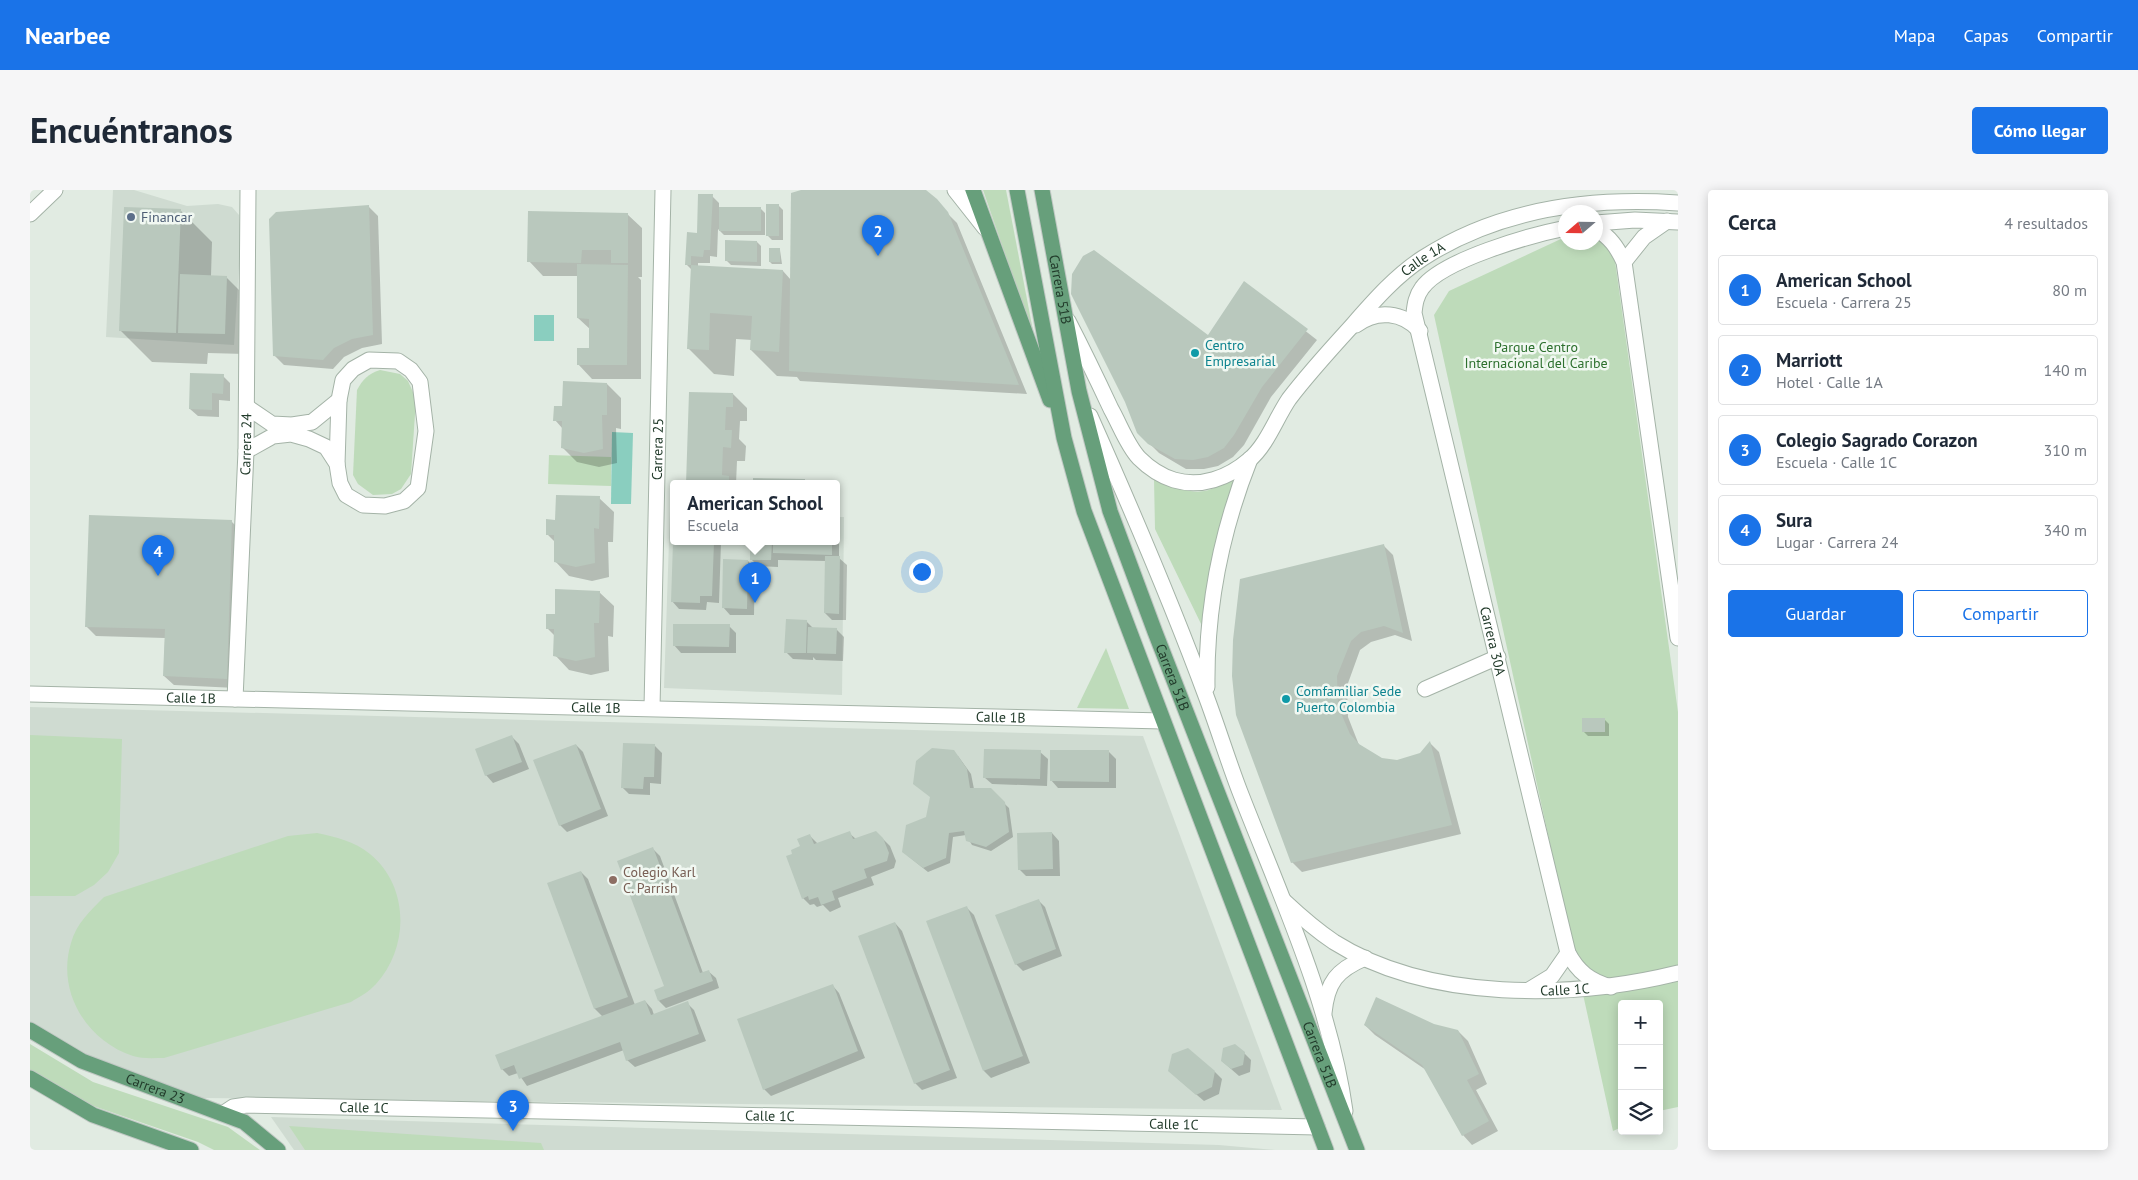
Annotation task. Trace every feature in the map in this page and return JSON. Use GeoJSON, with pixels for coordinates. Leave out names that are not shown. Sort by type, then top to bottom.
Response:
{"type":"FeatureCollection","features":[{"type":"Feature","properties":{"kind":"main road"},"geometry":{"type":"LineString","coordinates":[[973,190],[1064,438]]}},
{"type":"Feature","properties":{"kind":"main road","name":"Carrera 51B"},"geometry":{"type":"LineString","coordinates":[[1017,190],[1064,438],[1084,511],[1326,1150]]}},
{"type":"Feature","properties":{"kind":"main road","name":"Carrera 51B"},"geometry":{"type":"LineString","coordinates":[[1042,190],[1079,391],[1094,455],[1114,520],[1155,632],[1357,1150]]}},
{"type":"Feature","properties":{"kind":"main road","name":"Carrera 23"},"geometry":{"type":"LineString","coordinates":[[30,1030],[82,1061],[244,1122],[278,1150]]}},
{"type":"Feature","properties":{"kind":"main road"},"geometry":{"type":"LineString","coordinates":[[30,1078],[93,1115],[192,1150]]}},
{"type":"Feature","properties":{"kind":"street"},"geometry":{"type":"LineString","coordinates":[[30,214],[55,190]]}},
{"type":"Feature","properties":{"kind":"street","name":"Carrera 24"},"geometry":{"type":"LineString","coordinates":[[235,699],[246,451],[248,190]]}},
{"type":"Feature","properties":{"kind":"street","name":"Carrera 25"},"geometry":{"type":"LineString","coordinates":[[652,708],[663,190]]}},
{"type":"Feature","properties":{"kind":"street"},"geometry":{"type":"LineString","coordinates":[[955,190],[987,230]]}},
{"type":"Feature","properties":{"kind":"street","name":"Calle 1A"},"geometry":{"type":"LineString","coordinates":[[1250,460],[1290,398],[1373,301],[1412,266],[1450,242],[1491,225],[1528,214],[1584,203],[1625,200],[1678,203]]}},
{"type":"Feature","properties":{"kind":"street"},"geometry":{"type":"LineString","coordinates":[[1603,223],[1673,222]]}},
{"type":"Feature","properties":{"kind":"street"},"geometry":{"type":"LineString","coordinates":[[1624,262],[1644,237],[1673,222]]}},
{"type":"Feature","properties":{"kind":"street","name":"Calle 1A"},"geometry":{"type":"LineString","coordinates":[[1429,280],[1462,262],[1496,247],[1558,230]]}},
{"type":"Feature","properties":{"kind":"street"},"geometry":{"type":"LineString","coordinates":[[1603,233],[1617,246],[1624,262],[1674,570],[1678,638]]}},
{"type":"Feature","properties":{"kind":"street","name":"Carrera 30A"},"geometry":{"type":"LineString","coordinates":[[1429,280],[1418,295],[1414,313],[1420,331],[1568,953],[1574,965],[1584,976],[1597,983],[1611,987]]}},
{"type":"Feature","properties":{"kind":"street"},"geometry":{"type":"LineString","coordinates":[[1342,337],[1359,322],[1385,314],[1408,320],[1420,331]]}},
{"type":"Feature","properties":{"kind":"street"},"geometry":{"type":"LineString","coordinates":[[1066,315],[1127,440],[1139,458],[1149,467],[1174,480],[1195,483],[1224,477],[1250,460]]}},
{"type":"Feature","properties":{"kind":"street"},"geometry":{"type":"LineString","coordinates":[[369,360],[398,361],[411,370],[420,382],[426,431],[418,488],[404,501],[385,506],[363,505],[346,495],[340,483],[337,464],[339,400],[343,380],[353,369],[369,360]]}},
{"type":"Feature","properties":{"kind":"street"},"geometry":{"type":"LineString","coordinates":[[1079,391],[1143,534],[1207,696],[1239,790],[1324,1014],[1339,1072],[1346,1120]]}},
{"type":"Feature","properties":{"kind":"street"},"geometry":{"type":"LineString","coordinates":[[247,407],[272,424],[292,425],[312,422],[339,400]]}},
{"type":"Feature","properties":{"kind":"street"},"geometry":{"type":"LineString","coordinates":[[246,451],[273,436],[291,434],[326,448],[337,464]]}},
{"type":"Feature","properties":{"kind":"street"},"geometry":{"type":"LineString","coordinates":[[1207,696],[1208,637],[1214,586],[1228,522],[1250,460]]}},
{"type":"Feature","properties":{"kind":"street"},"geometry":{"type":"LineString","coordinates":[[1425,689],[1498,657]]}},
{"type":"Feature","properties":{"kind":"street","name":"Calle 1B"},"geometry":{"type":"LineString","coordinates":[[30,694],[1163,721]]}},
{"type":"Feature","properties":{"kind":"street","name":"Calle 1C"},"geometry":{"type":"LineString","coordinates":[[1280,897],[1306,921],[1334,942],[1365,958],[1428,978],[1494,989],[1527,991],[1611,987],[1678,973]]}},
{"type":"Feature","properties":{"kind":"street"},"geometry":{"type":"LineString","coordinates":[[1527,991],[1552,976],[1562,965],[1568,953]]}},
{"type":"Feature","properties":{"kind":"street"},"geometry":{"type":"LineString","coordinates":[[1324,1014],[1326,995],[1334,978],[1348,966],[1365,958]]}},
{"type":"Feature","properties":{"kind":"street","name":"Calle 1C"},"geometry":{"type":"LineString","coordinates":[[224,1113],[233,1107],[247,1105],[1317,1127]]}},
{"type":"Feature","properties":{"kind":"shaded area"},"geometry":{"type":"Polygon","coordinates":[[[113,190],[134,190],[187,206],[218,204],[232,207],[239,215],[241,235],[234,345],[106,337],[113,190]]]}},
{"type":"Feature","properties":{"kind":"shaded area"},"geometry":{"type":"Polygon","coordinates":[[[670,511],[670,545],[840,545],[840,517],[844,517],[842,695],[664,688],[670,511]]]}},
{"type":"Feature","properties":{"kind":"shaded area","name":"Colegio Karl C. Parrish"},"geometry":{"type":"Polygon","coordinates":[[[30,707],[1143,736],[1282,1110],[202,1098],[80,1055],[30,1023],[30,707]]]}},
{"type":"Feature","properties":{"kind":"shaded area"},"geometry":{"type":"Polygon","coordinates":[[[271,1117],[1219,1145],[1275,1150],[294,1150],[271,1117]]]}},
{"type":"Feature","properties":{"kind":"green space"},"geometry":{"type":"Polygon","coordinates":[[[983,190],[1006,190],[1035,341],[983,190]]]}},
{"type":"Feature","properties":{"kind":"green space","name":"Parque Centro Internacional del Caribe"},"geometry":{"type":"Polygon","coordinates":[[[1558,240],[1558,250],[1603,250],[1603,242],[1614,254],[1678,712],[1678,1107],[1663,1110],[1663,1000],[1618,1000],[1618,1129],[1613,1131],[1434,315],[1449,291],[1558,240]]]}},
{"type":"Feature","properties":{"kind":"green space"},"geometry":{"type":"Polygon","coordinates":[[[380,370],[400,374],[408,381],[416,399],[411,474],[401,489],[392,494],[373,495],[358,484],[353,475],[357,390],[366,377],[380,370]]]}},
{"type":"Feature","properties":{"kind":"green space"},"geometry":{"type":"Polygon","coordinates":[[[549,455],[611,457],[611,486],[548,484],[549,455]]]}},
{"type":"Feature","properties":{"kind":"green space"},"geometry":{"type":"Polygon","coordinates":[[[1241,472],[1203,628],[1155,529],[1154,479],[1190,491],[1199,492],[1217,487],[1241,472]]]}},
{"type":"Feature","properties":{"kind":"green space"},"geometry":{"type":"Polygon","coordinates":[[[1106,648],[1129,709],[1077,708],[1106,648]]]}},
{"type":"Feature","properties":{"kind":"green space"},"geometry":{"type":"Polygon","coordinates":[[[30,735],[122,739],[119,853],[108,872],[94,885],[75,896],[30,896],[30,735]]]}},
{"type":"Feature","properties":{"kind":"green space"},"geometry":{"type":"Polygon","coordinates":[[[317,833],[345,840],[370,854],[383,868],[392,883],[398,900],[399,936],[395,953],[387,969],[376,984],[351,1002],[164,1058],[133,1056],[117,1049],[89,1027],[79,1012],[72,996],[68,979],[67,961],[76,930],[84,918],[104,897],[288,836],[317,833]]]}},
{"type":"Feature","properties":{"kind":"green space"},"geometry":{"type":"Polygon","coordinates":[[[30,1044],[93,1082],[228,1127],[260,1150],[214,1150],[198,1142],[79,1101],[30,1071],[30,1044]]]}},
{"type":"Feature","properties":{"kind":"green space"},"geometry":{"type":"Polygon","coordinates":[[[289,1126],[541,1143],[544,1150],[305,1150],[289,1126]]]}},
{"type":"Feature","properties":{"kind":"water"},"geometry":{"type":"Polygon","coordinates":[[[534,315],[554,315],[554,341],[534,341],[534,315]]]}},
{"type":"Feature","properties":{"kind":"water"},"geometry":{"type":"Polygon","coordinates":[[[612,432],[633,433],[631,504],[611,504],[612,432]]]}},
{"type":"Feature","properties":{"kind":"building"},"geometry":{"type":"Polygon","coordinates":[[[801,190],[926,190],[937,199],[948,212],[1019,385],[789,371],[791,193],[801,190]]]}},
{"type":"Feature","properties":{"kind":"building"},"geometry":{"type":"Polygon","coordinates":[[[698,194],[713,194],[710,250],[704,250],[703,257],[691,256],[691,265],[685,265],[687,232],[697,233],[698,194]]]}},
{"type":"Feature","properties":{"kind":"building"},"geometry":{"type":"Polygon","coordinates":[[[766,204],[779,204],[779,236],[766,236],[766,204]]]}},
{"type":"Feature","properties":{"kind":"building"},"geometry":{"type":"Polygon","coordinates":[[[369,205],[373,335],[352,339],[334,348],[323,360],[273,356],[269,219],[276,212],[369,205]]]}},
{"type":"Feature","properties":{"kind":"building"},"geometry":{"type":"Polygon","coordinates":[[[124,207],[181,209],[176,333],[119,331],[124,207]]]}},
{"type":"Feature","properties":{"kind":"building"},"geometry":{"type":"Polygon","coordinates":[[[719,207],[761,207],[761,231],[719,231],[719,207]]]}},
{"type":"Feature","properties":{"kind":"building"},"geometry":{"type":"Polygon","coordinates":[[[528,211],[628,213],[628,263],[611,263],[611,250],[582,250],[581,263],[527,262],[528,211]]]}},
{"type":"Feature","properties":{"kind":"building"},"geometry":{"type":"Polygon","coordinates":[[[725,240],[757,241],[757,262],[725,261],[725,240]]]}},
{"type":"Feature","properties":{"kind":"building"},"geometry":{"type":"Polygon","coordinates":[[[769,248],[780,248],[780,262],[769,262],[769,248]]]}},
{"type":"Feature","properties":{"kind":"building","name":"Centro Empresarial"},"geometry":{"type":"Polygon","coordinates":[[[1094,250],[1208,335],[1244,281],[1308,329],[1262,387],[1234,435],[1224,448],[1208,457],[1193,460],[1175,459],[1148,444],[1137,433],[1125,402],[1071,294],[1072,274],[1083,256],[1094,250]]]}},
{"type":"Feature","properties":{"kind":"building"},"geometry":{"type":"Polygon","coordinates":[[[577,264],[628,265],[627,365],[577,365],[577,348],[589,348],[589,319],[577,318],[577,264]]]}},
{"type":"Feature","properties":{"kind":"building"},"geometry":{"type":"Polygon","coordinates":[[[691,265],[783,270],[779,352],[750,350],[752,316],[710,313],[709,350],[687,349],[691,265]]]}},
{"type":"Feature","properties":{"kind":"building"},"geometry":{"type":"Polygon","coordinates":[[[180,274],[227,276],[225,334],[178,333],[180,274]]]}},
{"type":"Feature","properties":{"kind":"building"},"geometry":{"type":"Polygon","coordinates":[[[190,373],[224,374],[223,394],[212,393],[212,410],[189,409],[190,373]]]}},
{"type":"Feature","properties":{"kind":"building"},"geometry":{"type":"Polygon","coordinates":[[[563,381],[607,383],[607,415],[602,415],[603,449],[584,453],[561,448],[562,421],[553,421],[554,406],[562,406],[563,381]]]}},
{"type":"Feature","properties":{"kind":"building"},"geometry":{"type":"Polygon","coordinates":[[[689,392],[733,393],[733,407],[726,407],[725,430],[732,430],[731,448],[723,447],[722,475],[729,476],[729,480],[686,480],[689,392]]]}},
{"type":"Feature","properties":{"kind":"building"},"geometry":{"type":"Polygon","coordinates":[[[753,478],[805,479],[805,480],[753,480],[753,478]]]}},
{"type":"Feature","properties":{"kind":"building"},"geometry":{"type":"Polygon","coordinates":[[[556,495],[600,496],[599,529],[594,528],[595,563],[576,567],[554,562],[554,535],[546,535],[546,519],[555,520],[556,495]]]}},
{"type":"Feature","properties":{"kind":"building"},"geometry":{"type":"Polygon","coordinates":[[[89,515],[232,520],[227,679],[163,676],[165,629],[85,627],[89,515]]]}},
{"type":"Feature","properties":{"kind":"building","name":"Comfamiliar Sede Puerto Colombia"},"geometry":{"type":"Polygon","coordinates":[[[1384,544],[1403,633],[1384,626],[1361,632],[1351,641],[1337,676],[1338,706],[1350,734],[1359,744],[1382,758],[1397,760],[1420,753],[1430,741],[1452,825],[1291,863],[1236,715],[1232,676],[1233,640],[1240,579],[1384,544]]]}},
{"type":"Feature","properties":{"kind":"building"},"geometry":{"type":"Polygon","coordinates":[[[673,545],[714,545],[712,596],[700,596],[700,603],[671,602],[673,545]]]}},
{"type":"Feature","properties":{"kind":"building"},"geometry":{"type":"Polygon","coordinates":[[[750,545],[772,545],[771,560],[750,560],[750,545]]]}},
{"type":"Feature","properties":{"kind":"building"},"geometry":{"type":"Polygon","coordinates":[[[773,545],[832,545],[832,555],[773,553],[773,545]]]}},
{"type":"Feature","properties":{"kind":"building"},"geometry":{"type":"Polygon","coordinates":[[[825,556],[840,556],[839,614],[824,613],[825,556]]]}},
{"type":"Feature","properties":{"kind":"building"},"geometry":{"type":"Polygon","coordinates":[[[723,559],[748,560],[747,609],[722,608],[723,559]]]}},
{"type":"Feature","properties":{"kind":"building"},"geometry":{"type":"Polygon","coordinates":[[[555,589],[600,591],[599,623],[594,623],[595,657],[576,661],[553,656],[554,629],[546,629],[546,614],[555,614],[555,589]]]}},
{"type":"Feature","properties":{"kind":"building"},"geometry":{"type":"Polygon","coordinates":[[[786,619],[807,620],[806,653],[784,653],[786,619]]]}},
{"type":"Feature","properties":{"kind":"building"},"geometry":{"type":"Polygon","coordinates":[[[673,624],[730,624],[729,647],[673,646],[673,624]]]}},
{"type":"Feature","properties":{"kind":"building"},"geometry":{"type":"Polygon","coordinates":[[[808,627],[837,628],[836,654],[807,653],[808,627]]]}},
{"type":"Feature","properties":{"kind":"building"},"geometry":{"type":"Polygon","coordinates":[[[1582,718],[1605,718],[1605,732],[1582,732],[1582,718]]]}},
{"type":"Feature","properties":{"kind":"building"},"geometry":{"type":"Polygon","coordinates":[[[512,735],[522,762],[485,776],[475,749],[512,735]]]}},
{"type":"Feature","properties":{"kind":"building"},"geometry":{"type":"Polygon","coordinates":[[[623,743],[655,744],[654,777],[644,777],[643,789],[621,788],[623,743]]]}},
{"type":"Feature","properties":{"kind":"building"},"geometry":{"type":"Polygon","coordinates":[[[576,744],[601,809],[559,826],[533,760],[576,744]]]}},
{"type":"Feature","properties":{"kind":"building"},"geometry":{"type":"Polygon","coordinates":[[[932,748],[954,750],[967,769],[970,788],[991,788],[1005,802],[1009,832],[986,847],[966,841],[964,831],[949,833],[946,858],[923,868],[902,852],[906,825],[926,817],[930,797],[913,784],[916,761],[932,748]]]}},
{"type":"Feature","properties":{"kind":"building"},"geometry":{"type":"Polygon","coordinates":[[[984,749],[1041,750],[1040,779],[983,778],[984,749]]]}},
{"type":"Feature","properties":{"kind":"building"},"geometry":{"type":"Polygon","coordinates":[[[1050,750],[1109,750],[1109,782],[1050,781],[1050,750]]]}},
{"type":"Feature","properties":{"kind":"building"},"geometry":{"type":"Polygon","coordinates":[[[850,831],[853,839],[876,831],[883,838],[889,853],[887,861],[864,869],[867,878],[832,891],[835,900],[821,905],[818,897],[809,900],[808,896],[802,899],[786,856],[792,854],[791,850],[800,846],[797,839],[810,834],[814,844],[850,831]]]}},
{"type":"Feature","properties":{"kind":"building"},"geometry":{"type":"Polygon","coordinates":[[[1052,832],[1053,869],[1018,870],[1017,833],[1052,832]]]}},
{"type":"Feature","properties":{"kind":"building"},"geometry":{"type":"Polygon","coordinates":[[[653,847],[700,973],[709,970],[713,981],[658,1001],[654,990],[664,986],[617,861],[653,847]]]}},
{"type":"Feature","properties":{"kind":"building"},"geometry":{"type":"Polygon","coordinates":[[[581,871],[628,997],[594,1009],[547,883],[581,871]]]}},
{"type":"Feature","properties":{"kind":"building"},"geometry":{"type":"Polygon","coordinates":[[[1039,899],[1056,949],[1015,965],[995,915],[1039,899]]]}},
{"type":"Feature","properties":{"kind":"building"},"geometry":{"type":"Polygon","coordinates":[[[967,906],[1023,1056],[983,1071],[926,921],[967,906]]]}},
{"type":"Feature","properties":{"kind":"building"},"geometry":{"type":"Polygon","coordinates":[[[895,922],[950,1070],[914,1084],[858,936],[895,922]]]}},
{"type":"Feature","properties":{"kind":"building"},"geometry":{"type":"Polygon","coordinates":[[[833,984],[858,1051],[763,1090],[737,1019],[833,984]]]}},
{"type":"Feature","properties":{"kind":"building"},"geometry":{"type":"Polygon","coordinates":[[[1376,997],[1434,1024],[1458,1030],[1479,1074],[1467,1080],[1489,1121],[1462,1136],[1422,1065],[1364,1025],[1376,997]]]}},
{"type":"Feature","properties":{"kind":"building"},"geometry":{"type":"Polygon","coordinates":[[[645,1000],[651,1015],[688,1001],[699,1034],[626,1061],[620,1042],[519,1079],[514,1065],[501,1070],[495,1055],[645,1000]]]}},
{"type":"Feature","properties":{"kind":"building"},"geometry":{"type":"Polygon","coordinates":[[[1235,1044],[1245,1052],[1243,1065],[1231,1069],[1221,1061],[1223,1048],[1235,1044]]]}},
{"type":"Feature","properties":{"kind":"building"},"geometry":{"type":"Polygon","coordinates":[[[1188,1048],[1215,1071],[1212,1087],[1196,1095],[1168,1071],[1172,1054],[1188,1048]]]}},
{"type":"Feature","properties":{"kind":"place","name":"Financar"},"geometry":{"type":"Point","coordinates":[131,217]}},
{"type":"Feature","properties":{"kind":"place","name":"Marriott"},"geometry":{"type":"Point","coordinates":[878,256]}},
{"type":"Feature","properties":{"kind":"place","name":"Centro Empresarial"},"geometry":{"type":"Point","coordinates":[1195,353]}},
{"type":"Feature","properties":{"kind":"place","name":"Sura"},"geometry":{"type":"Point","coordinates":[158,576]}},
{"type":"Feature","properties":{"kind":"place","name":"American School"},"geometry":{"type":"Point","coordinates":[755,603]}},
{"type":"Feature","properties":{"kind":"place","name":"Comfamiliar Sede Puerto Colombia"},"geometry":{"type":"Point","coordinates":[1286,699]}},
{"type":"Feature","properties":{"kind":"place","name":"Colegio Karl C. Parrish"},"geometry":{"type":"Point","coordinates":[613,880]}},
{"type":"Feature","properties":{"kind":"place","name":"Colegio Sagrado Corazon"},"geometry":{"type":"Point","coordinates":[513,1131]}}]}
